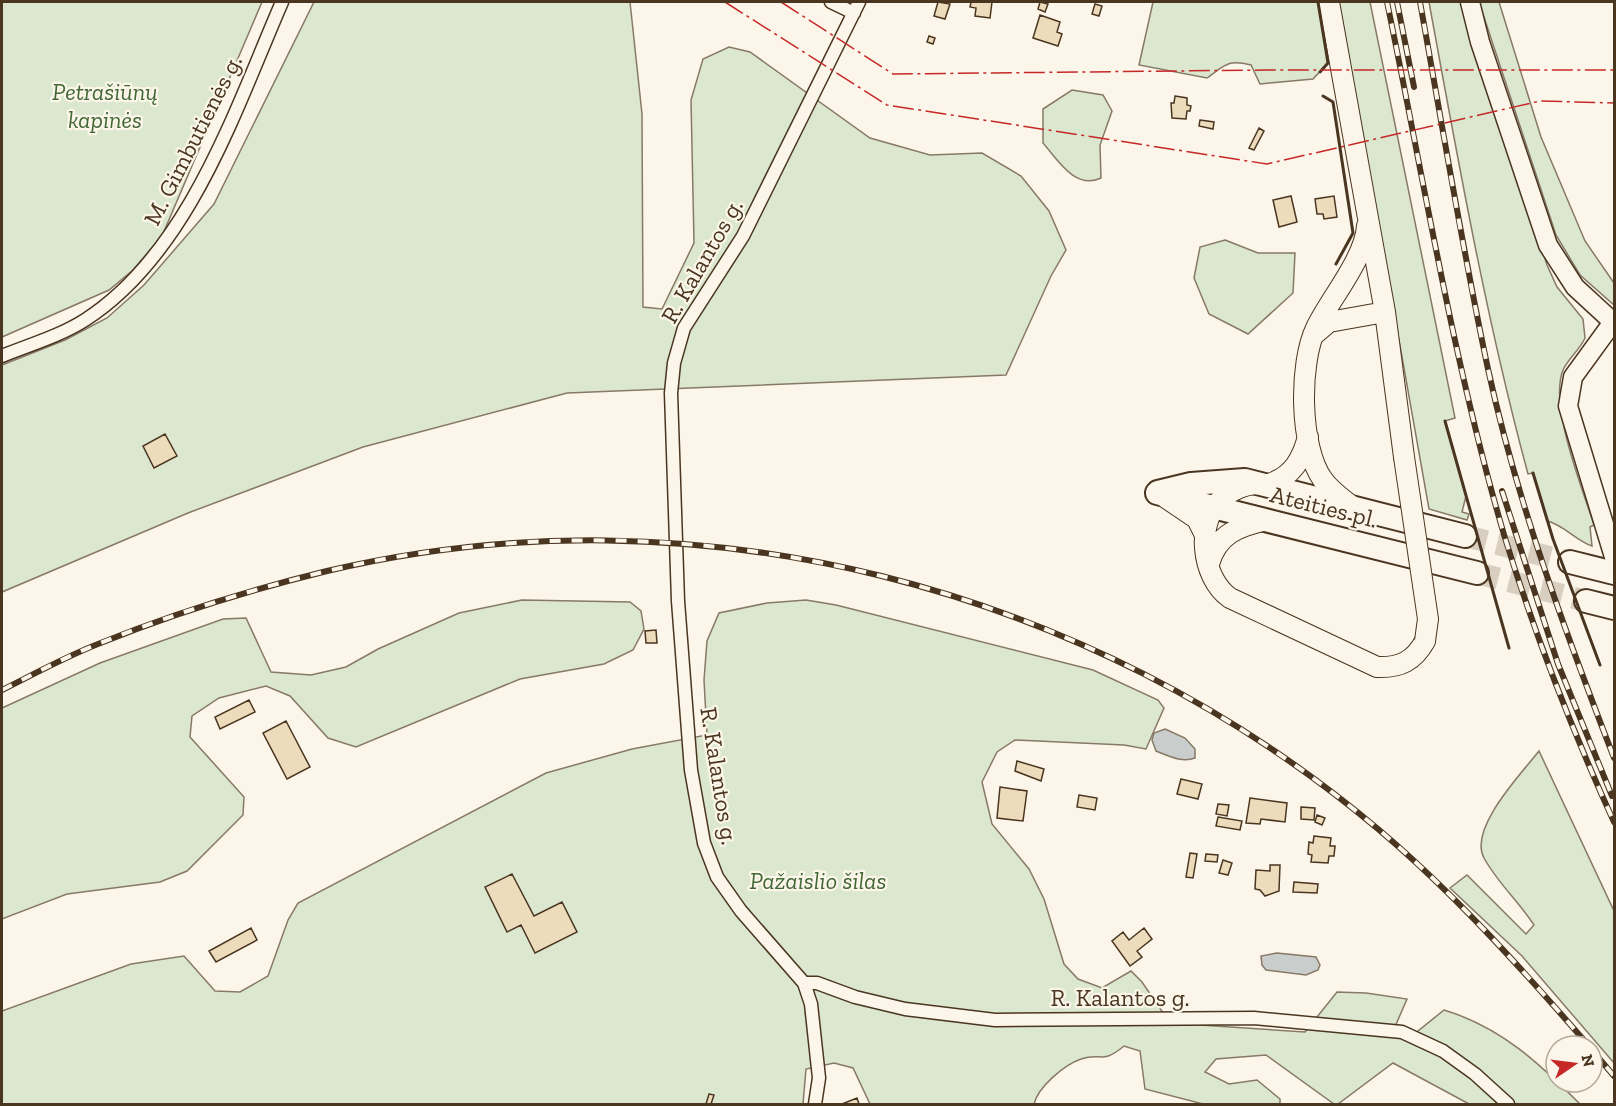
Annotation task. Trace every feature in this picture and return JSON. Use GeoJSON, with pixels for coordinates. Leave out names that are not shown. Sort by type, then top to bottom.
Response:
{"type":"FeatureCollection","features":[{"type":"Feature","properties":{"kind":"highway","name":"Ateities pl."},"geometry":{"type":"LineString","coordinates":[[1157,493],[1215,481],[1245,480],[1465,536]]}},
{"type":"Feature","properties":{"kind":"highway","name":"Ateities pl."},"geometry":{"type":"LineString","coordinates":[[1157,493],[1477,573]]}},
{"type":"Feature","properties":{"kind":"highway"},"geometry":{"type":"LineString","coordinates":[[1570,562],[1614,573]]}},
{"type":"Feature","properties":{"kind":"highway"},"geometry":{"type":"LineString","coordinates":[[1586,601],[1614,608]]}},
{"type":"Feature","properties":{"kind":"main road"},"geometry":{"type":"LineString","coordinates":[[1308,437],[1297,465],[1268,484],[1252,484],[1223,497],[1216,507],[1210,517],[1206,537],[1208,567],[1215,585],[1230,598],[1367,664],[1377,667],[1400,665],[1419,651],[1425,641],[1428,619],[1385,312],[1329,2]]}},
{"type":"Feature","properties":{"kind":"main road"},"geometry":{"type":"LineString","coordinates":[[1470,2],[1480,42],[1548,245],[1575,286],[1614,323],[1580,365],[1569,392],[1571,421],[1614,556]]}},
{"type":"Feature","properties":{"kind":"main road"},"geometry":{"type":"LineString","coordinates":[[1353,507],[1335,494],[1322,479],[1308,437],[1305,367],[1311,339],[1363,243],[1367,214]]}},
{"type":"Feature","properties":{"kind":"main road"},"geometry":{"type":"LineString","coordinates":[[1311,339],[1329,322],[1385,312]]}},
{"type":"Feature","properties":{"kind":"main road"},"geometry":{"type":"LineString","coordinates":[[1157,493],[1197,519],[1206,537]]}},
{"type":"Feature","properties":{"kind":"main road"},"geometry":{"type":"LineString","coordinates":[[1208,567],[1212,553],[1226,534],[1245,525],[1267,520]]}},
{"type":"Feature","properties":{"kind":"street","name":"M. Gimbutienės g."},"geometry":{"type":"LineString","coordinates":[[2,356],[86,319],[115,298],[161,249],[199,186],[223,138],[282,2]]}},
{"type":"Feature","properties":{"kind":"street"},"geometry":{"type":"LineString","coordinates":[[831,2],[856,7]]}},
{"type":"Feature","properties":{"kind":"street","name":"R. Kalantos g."},"geometry":{"type":"LineString","coordinates":[[856,7],[743,236],[684,328],[674,363],[671,393],[678,601],[691,770],[704,843],[717,877],[735,902],[804,983],[818,983],[855,997],[905,1009],[994,1020],[1254,1018],[1402,1032],[1443,1051],[1475,1074],[1508,1104]]}},
{"type":"Feature","properties":{"kind":"street"},"geometry":{"type":"LineString","coordinates":[[804,983],[811,1004],[819,1078],[815,1104]]}},
{"type":"Feature","properties":{"kind":"green space","name":"Petrašiūnų kapinės"},"geometry":{"type":"Polygon","coordinates":[[[2,2],[262,2],[162,236],[133,270],[109,290],[2,337],[2,2]]]}},
{"type":"Feature","properties":{"kind":"green space"},"geometry":{"type":"Polygon","coordinates":[[[314,2],[630,2],[642,114],[643,307],[662,309],[694,243],[691,100],[703,59],[729,47],[750,52],[870,138],[930,155],[982,153],[1021,176],[1049,211],[1066,250],[1051,276],[1006,375],[567,393],[363,447],[188,513],[2,592],[2,365],[65,340],[107,318],[144,285],[214,204],[314,2]]]}},
{"type":"Feature","properties":{"kind":"green space"},"geometry":{"type":"Polygon","coordinates":[[[1153,2],[1318,2],[1328,63],[1313,79],[1260,84],[1251,65],[1243,63],[1227,64],[1207,78],[1139,65],[1153,2]]]}},
{"type":"Feature","properties":{"kind":"green space"},"geometry":{"type":"Polygon","coordinates":[[[1339,2],[1370,2],[1455,418],[1445,421],[1466,496],[1462,512],[1469,514],[1467,520],[1429,509],[1339,2]]]}},
{"type":"Feature","properties":{"kind":"green space"},"geometry":{"type":"Polygon","coordinates":[[[1429,2],[1462,2],[1547,265],[1557,287],[1583,319],[1585,338],[1564,368],[1560,383],[1560,402],[1568,446],[1594,525],[1590,527],[1592,546],[1547,521],[1533,473],[1528,474],[1486,298],[1429,2]]]}},
{"type":"Feature","properties":{"kind":"green space"},"geometry":{"type":"Polygon","coordinates":[[[1479,2],[1499,2],[1541,137],[1585,241],[1614,283],[1614,305],[1580,275],[1556,235],[1479,2]]]}},
{"type":"Feature","properties":{"kind":"green space"},"geometry":{"type":"Polygon","coordinates":[[[1072,90],[1103,95],[1112,111],[1100,145],[1101,178],[1092,181],[1075,177],[1061,165],[1043,143],[1043,109],[1072,90]]]}},
{"type":"Feature","properties":{"kind":"green space"},"geometry":{"type":"Polygon","coordinates":[[[1225,240],[1258,253],[1295,253],[1293,293],[1248,334],[1209,314],[1194,278],[1200,247],[1225,240]]]}},
{"type":"Feature","properties":{"kind":"green space"},"geometry":{"type":"Polygon","coordinates":[[[522,600],[630,602],[641,611],[644,629],[633,650],[604,664],[520,679],[356,747],[328,738],[290,696],[266,686],[219,698],[192,716],[190,737],[244,797],[243,815],[187,871],[160,882],[67,894],[2,919],[2,708],[100,663],[223,619],[246,618],[271,672],[311,675],[346,667],[378,649],[459,613],[522,600]]]}},
{"type":"Feature","properties":{"kind":"green space","name":"Pažaislio šilas"},"geometry":{"type":"Polygon","coordinates":[[[806,600],[836,605],[1093,670],[1158,700],[1164,708],[1146,749],[1124,745],[1015,740],[997,752],[982,782],[992,824],[1029,869],[1044,899],[1064,964],[1078,979],[1102,988],[1131,971],[1142,982],[1170,1023],[1305,1032],[1337,992],[1366,993],[1407,999],[1394,1029],[1408,1039],[1444,1010],[1465,1017],[1502,1037],[1544,1070],[1544,1094],[1570,1094],[1580,1104],[1469,1104],[1393,1063],[1338,1104],[1334,1104],[1266,1055],[1216,1059],[1205,1072],[1229,1084],[1257,1080],[1280,1099],[1280,1104],[1203,1104],[1145,1089],[1140,1051],[1124,1046],[1106,1057],[1088,1057],[1067,1066],[1046,1084],[1036,1097],[1034,1104],[870,1104],[853,1068],[834,1063],[806,1069],[803,1104],[2,1104],[2,1011],[131,964],[184,956],[215,991],[240,992],[268,976],[288,920],[298,903],[546,773],[632,749],[707,735],[704,680],[707,641],[719,613],[767,603],[806,600]]]}},
{"type":"Feature","properties":{"kind":"green space"},"geometry":{"type":"Polygon","coordinates":[[[1539,751],[1614,911],[1614,1063],[1604,1051],[1604,1034],[1589,1034],[1522,956],[1450,888],[1467,875],[1526,934],[1534,925],[1489,867],[1481,846],[1483,832],[1490,817],[1509,787],[1539,751]]]}},
{"type":"Feature","properties":{"kind":"shaded area"},"geometry":{"type":"Polygon","coordinates":[[[1165,729],[1185,738],[1195,749],[1195,758],[1180,759],[1156,751],[1152,740],[1154,733],[1165,729]]]}},
{"type":"Feature","properties":{"kind":"shaded area"},"geometry":{"type":"Polygon","coordinates":[[[1277,953],[1316,957],[1320,965],[1318,970],[1306,975],[1266,970],[1262,965],[1261,956],[1277,953]]]}},
{"type":"Feature","properties":{"kind":"building"},"geometry":{"type":"Polygon","coordinates":[[[938,2],[950,4],[945,19],[934,16],[938,2]]]}},
{"type":"Feature","properties":{"kind":"building"},"geometry":{"type":"Polygon","coordinates":[[[971,2],[992,2],[990,18],[975,16],[976,8],[970,7],[971,2]]]}},
{"type":"Feature","properties":{"kind":"building"},"geometry":{"type":"Polygon","coordinates":[[[1040,2],[1048,4],[1045,12],[1038,9],[1040,2]]]}},
{"type":"Feature","properties":{"kind":"building"},"geometry":{"type":"Polygon","coordinates":[[[1095,4],[1102,6],[1099,16],[1092,14],[1095,4]]]}},
{"type":"Feature","properties":{"kind":"building"},"geometry":{"type":"Polygon","coordinates":[[[1040,15],[1060,22],[1057,32],[1062,34],[1058,46],[1033,38],[1040,15]]]}},
{"type":"Feature","properties":{"kind":"building"},"geometry":{"type":"Polygon","coordinates":[[[929,36],[935,38],[933,44],[927,42],[929,36]]]}},
{"type":"Feature","properties":{"kind":"building"},"geometry":{"type":"Polygon","coordinates":[[[1175,96],[1187,98],[1187,105],[1191,106],[1190,111],[1187,111],[1186,119],[1172,118],[1171,103],[1174,103],[1175,96]]]}},
{"type":"Feature","properties":{"kind":"building"},"geometry":{"type":"Polygon","coordinates":[[[1200,120],[1214,122],[1213,129],[1199,126],[1200,120]]]}},
{"type":"Feature","properties":{"kind":"building"},"geometry":{"type":"Polygon","coordinates":[[[1259,128],[1264,131],[1254,150],[1249,148],[1259,128]]]}},
{"type":"Feature","properties":{"kind":"building"},"geometry":{"type":"Polygon","coordinates":[[[1291,196],[1297,222],[1279,227],[1273,200],[1291,196]]]}},
{"type":"Feature","properties":{"kind":"building"},"geometry":{"type":"Polygon","coordinates":[[[1334,196],[1337,217],[1324,219],[1323,214],[1317,214],[1315,199],[1334,196]]]}},
{"type":"Feature","properties":{"kind":"building"},"geometry":{"type":"Polygon","coordinates":[[[165,434],[177,456],[154,468],[143,446],[165,434]]]}},
{"type":"Feature","properties":{"kind":"building"},"geometry":{"type":"Polygon","coordinates":[[[656,630],[657,643],[646,643],[645,631],[656,630]]]}},
{"type":"Feature","properties":{"kind":"building"},"geometry":{"type":"Polygon","coordinates":[[[249,700],[255,712],[220,729],[215,717],[249,700]]]}},
{"type":"Feature","properties":{"kind":"building"},"geometry":{"type":"Polygon","coordinates":[[[286,721],[310,767],[287,779],[263,733],[286,721]]]}},
{"type":"Feature","properties":{"kind":"building"},"geometry":{"type":"Polygon","coordinates":[[[1017,761],[1044,769],[1041,781],[1015,771],[1017,761]]]}},
{"type":"Feature","properties":{"kind":"building"},"geometry":{"type":"Polygon","coordinates":[[[1181,779],[1202,784],[1198,799],[1177,794],[1181,779]]]}},
{"type":"Feature","properties":{"kind":"building"},"geometry":{"type":"Polygon","coordinates":[[[1000,787],[1027,791],[1023,821],[997,818],[1000,787]]]}},
{"type":"Feature","properties":{"kind":"building"},"geometry":{"type":"Polygon","coordinates":[[[1079,795],[1097,798],[1095,810],[1077,807],[1079,795]]]}},
{"type":"Feature","properties":{"kind":"building"},"geometry":{"type":"Polygon","coordinates":[[[1250,798],[1287,803],[1285,822],[1261,819],[1260,824],[1246,823],[1250,798]]]}},
{"type":"Feature","properties":{"kind":"building"},"geometry":{"type":"Polygon","coordinates":[[[1218,804],[1229,805],[1227,816],[1216,814],[1218,804]]]}},
{"type":"Feature","properties":{"kind":"building"},"geometry":{"type":"Polygon","coordinates":[[[1301,807],[1315,808],[1314,820],[1301,819],[1301,807]]]}},
{"type":"Feature","properties":{"kind":"building"},"geometry":{"type":"Polygon","coordinates":[[[1317,815],[1325,818],[1322,825],[1315,822],[1317,815]]]}},
{"type":"Feature","properties":{"kind":"building"},"geometry":{"type":"Polygon","coordinates":[[[1218,817],[1242,821],[1240,830],[1216,826],[1218,817]]]}},
{"type":"Feature","properties":{"kind":"building"},"geometry":{"type":"Polygon","coordinates":[[[1314,836],[1331,838],[1330,846],[1335,846],[1334,856],[1329,856],[1328,863],[1311,862],[1312,855],[1308,854],[1309,842],[1313,843],[1314,836]]]}},
{"type":"Feature","properties":{"kind":"building"},"geometry":{"type":"Polygon","coordinates":[[[1190,853],[1197,854],[1193,878],[1186,877],[1190,853]]]}},
{"type":"Feature","properties":{"kind":"building"},"geometry":{"type":"Polygon","coordinates":[[[1206,854],[1218,855],[1217,862],[1205,861],[1206,854]]]}},
{"type":"Feature","properties":{"kind":"building"},"geometry":{"type":"Polygon","coordinates":[[[1223,860],[1232,863],[1228,875],[1219,873],[1223,860]]]}},
{"type":"Feature","properties":{"kind":"building"},"geometry":{"type":"Polygon","coordinates":[[[1270,865],[1280,865],[1279,891],[1265,896],[1260,890],[1255,889],[1256,870],[1270,871],[1270,865]]]}},
{"type":"Feature","properties":{"kind":"building"},"geometry":{"type":"Polygon","coordinates":[[[512,874],[534,916],[562,902],[577,932],[535,953],[521,925],[507,932],[485,887],[512,874]]]}},
{"type":"Feature","properties":{"kind":"building"},"geometry":{"type":"Polygon","coordinates":[[[1294,882],[1318,884],[1317,893],[1293,892],[1294,882]]]}},
{"type":"Feature","properties":{"kind":"building"},"geometry":{"type":"Polygon","coordinates":[[[251,928],[257,940],[216,962],[209,951],[251,928]]]}},
{"type":"Feature","properties":{"kind":"building"},"geometry":{"type":"Polygon","coordinates":[[[1144,928],[1152,939],[1137,951],[1142,957],[1130,966],[1112,941],[1123,932],[1129,940],[1144,928]]]}},
{"type":"Feature","properties":{"kind":"building"},"geometry":{"type":"Polygon","coordinates":[[[709,1094],[714,1095],[711,1104],[706,1104],[709,1094]]]}},
{"type":"Feature","properties":{"kind":"building"},"geometry":{"type":"Polygon","coordinates":[[[857,1098],[859,1104],[842,1104],[857,1098]]]}},
{"type":"Feature","properties":{"kind":"tunnel"},"geometry":{"type":"LineString","coordinates":[[1465,536],[1570,562]]}},
{"type":"Feature","properties":{"kind":"tunnel"},"geometry":{"type":"LineString","coordinates":[[1477,573],[1586,601]]}},
{"type":"Feature","properties":{"kind":"railway"},"geometry":{"type":"LineString","coordinates":[[1387,2],[1440,271],[1470,405],[1505,538],[1569,717],[1614,822]]}},
{"type":"Feature","properties":{"kind":"railway"},"geometry":{"type":"LineString","coordinates":[[1397,2],[1414,87]]}},
{"type":"Feature","properties":{"kind":"railway"},"geometry":{"type":"LineString","coordinates":[[1420,2],[1452,186],[1500,419],[1544,566],[1614,758]]}},
{"type":"Feature","properties":{"kind":"railway"},"geometry":{"type":"LineString","coordinates":[[1502,491],[1558,664],[1612,796]]}},
{"type":"Feature","properties":{"kind":"railway"},"geometry":{"type":"LineString","coordinates":[[2,690],[86,649],[211,603],[327,571],[466,547],[606,540],[746,550],[882,576],[1016,618],[1144,674],[1265,745],[1378,829],[1406,854],[1514,961],[1578,1034]]}},
{"type":"Feature","properties":{"kind":"railway"},"geometry":{"type":"LineString","coordinates":[[1604,1064],[1614,1076]]}},
{"type":"Feature","properties":{"kind":"wall"},"geometry":{"type":"LineString","coordinates":[[1318,2],[1328,63],[1320,72]]}},
{"type":"Feature","properties":{"kind":"wall"},"geometry":{"type":"LineString","coordinates":[[1323,96],[1333,102],[1353,233],[1336,264]]}},
{"type":"Feature","properties":{"kind":"wall"},"geometry":{"type":"LineString","coordinates":[[1445,421],[1509,648]]}},
{"type":"Feature","properties":{"kind":"wall"},"geometry":{"type":"LineString","coordinates":[[1533,473],[1553,539],[1600,665]]}},
{"type":"Feature","properties":{"kind":"power"},"geometry":{"type":"LineString","coordinates":[[725,2],[887,105],[1267,164],[1540,101],[1614,103]]}},
{"type":"Feature","properties":{"kind":"power"},"geometry":{"type":"LineString","coordinates":[[781,2],[893,74],[1267,70],[1614,70]]}}]}
